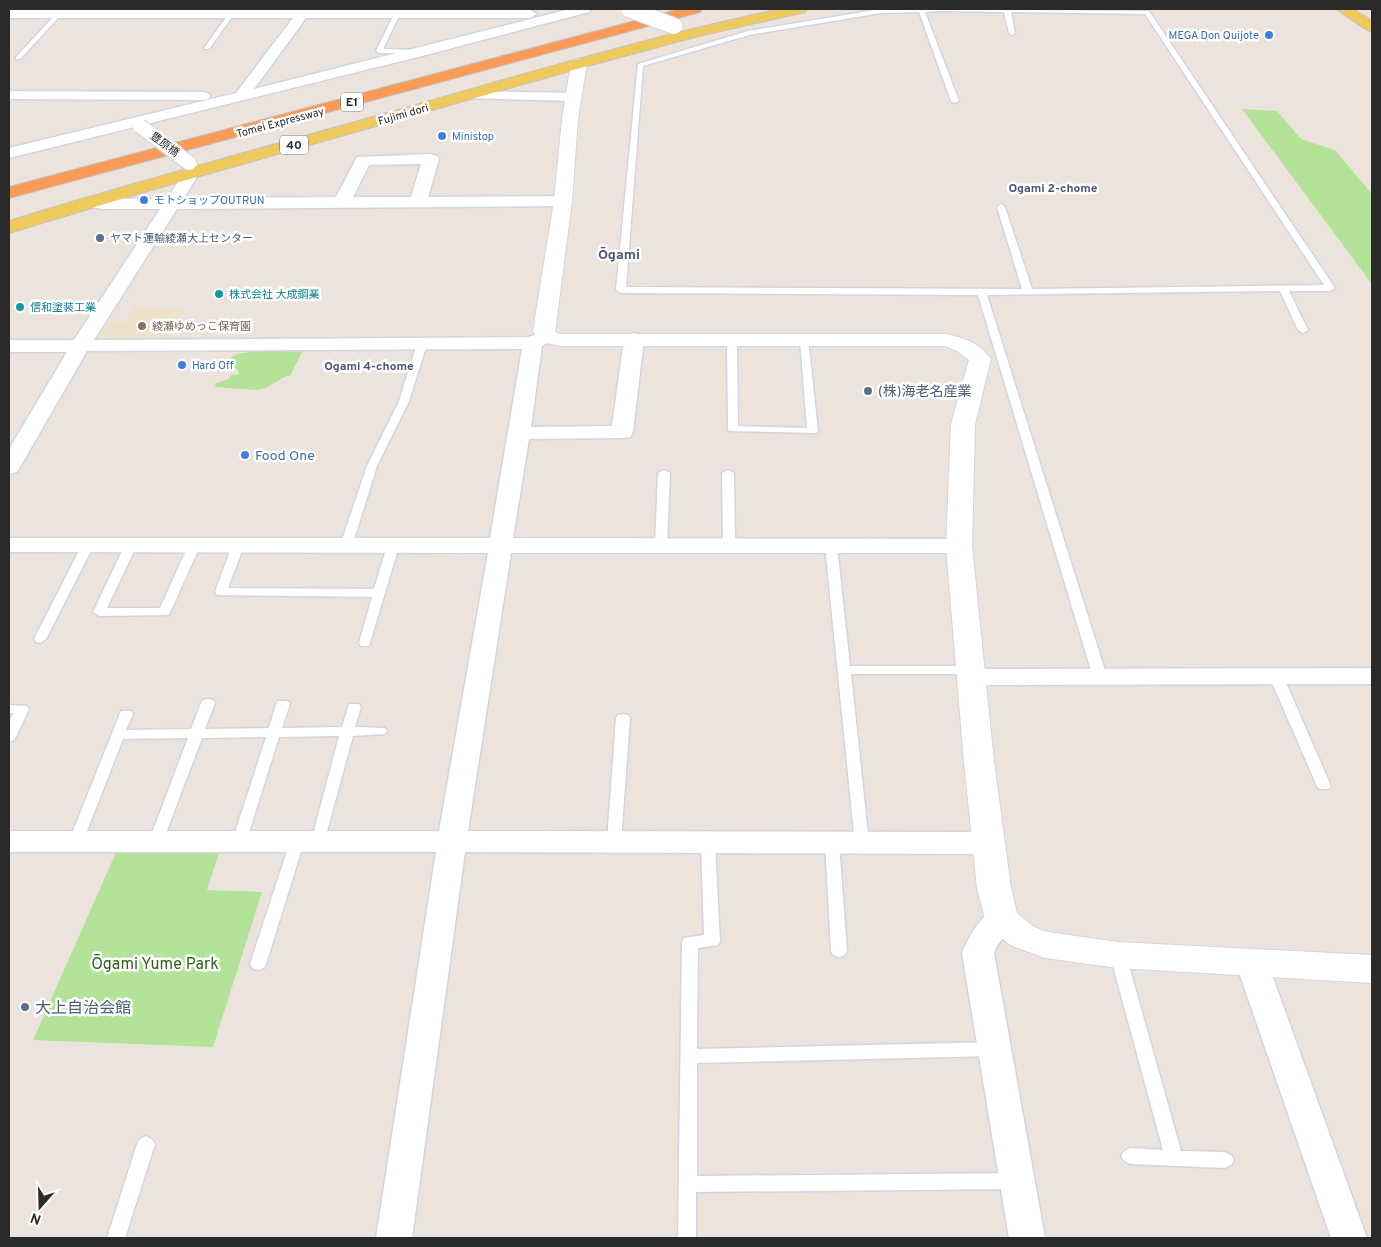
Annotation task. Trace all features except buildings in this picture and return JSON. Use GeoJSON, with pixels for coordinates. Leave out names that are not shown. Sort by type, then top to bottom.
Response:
{"type":"FeatureCollection","features":[{"type":"Feature","properties":{"kind":"highway"},"geometry":{"type":"LineString","coordinates":[[622,11],[635,9]]}},
{"type":"Feature","properties":{"kind":"highway","name":"Tomei Expressway"},"geometry":{"type":"LineString","coordinates":[[9,193],[695,9]]}},
{"type":"Feature","properties":{"kind":"highway","name":"E1"},"geometry":{"type":"LineString","coordinates":[[342,87],[597,19]]}},
{"type":"Feature","properties":{"kind":"highway"},"geometry":{"type":"LineString","coordinates":[[134,142],[173,132]]}},
{"type":"Feature","properties":{"kind":"main road","name":"Fujimi dori"},"geometry":{"type":"LineString","coordinates":[[9,227],[91,202],[190,167],[294,145],[689,32],[800,9]]}},
{"type":"Feature","properties":{"kind":"main road"},"geometry":{"type":"LineString","coordinates":[[1343,9],[1372,27]]}},
{"type":"Feature","properties":{"kind":"street"},"geometry":{"type":"LineString","coordinates":[[9,153],[137,124],[584,9]]}},
{"type":"Feature","properties":{"kind":"street"},"geometry":{"type":"LineString","coordinates":[[9,14],[305,11],[397,14],[562,14]]}},
{"type":"Feature","properties":{"kind":"street"},"geometry":{"type":"LineString","coordinates":[[241,96],[305,11]]}},
{"type":"Feature","properties":{"kind":"street"},"geometry":{"type":"LineString","coordinates":[[622,11],[689,32]]}},
{"type":"Feature","properties":{"kind":"street"},"geometry":{"type":"LineString","coordinates":[[394,1238],[452,842],[500,546],[519,433],[540,340],[544,331],[563,201],[570,119],[579,63]]}},
{"type":"Feature","properties":{"kind":"street"},"geometry":{"type":"LineString","coordinates":[[9,95],[241,96]]}},
{"type":"Feature","properties":{"kind":"street"},"geometry":{"type":"LineString","coordinates":[[467,95],[574,97]]}},
{"type":"Feature","properties":{"kind":"street","name":"豊原橋"},"geometry":{"type":"LineString","coordinates":[[137,124],[190,167]]}},
{"type":"Feature","properties":{"kind":"street"},"geometry":{"type":"LineString","coordinates":[[342,203],[363,160],[431,159],[418,202]]}},
{"type":"Feature","properties":{"kind":"street"},"geometry":{"type":"LineString","coordinates":[[9,467],[80,346],[173,204],[190,167]]}},
{"type":"Feature","properties":{"kind":"street"},"geometry":{"type":"LineString","coordinates":[[91,202],[102,204],[173,204],[563,201]]}},
{"type":"Feature","properties":{"kind":"street"},"geometry":{"type":"LineString","coordinates":[[9,346],[422,344],[540,340],[732,339],[946,340],[964,345],[973,350],[980,358],[963,424],[960,452],[960,546],[970,674],[994,888],[1002,920],[1022,936],[1045,945],[1118,955],[1372,969]]}},
{"type":"Feature","properties":{"kind":"street"},"geometry":{"type":"LineString","coordinates":[[519,433],[622,432],[634,340]]}},
{"type":"Feature","properties":{"kind":"street"},"geometry":{"type":"LineString","coordinates":[[9,546],[960,546]]}},
{"type":"Feature","properties":{"kind":"street"},"geometry":{"type":"LineString","coordinates":[[970,674],[1100,677],[1372,676]]}},
{"type":"Feature","properties":{"kind":"street"},"geometry":{"type":"LineString","coordinates":[[9,841],[990,843]]}},
{"type":"Feature","properties":{"kind":"street"},"geometry":{"type":"LineString","coordinates":[[1002,920],[985,936],[978,952],[1028,1238]]}},
{"type":"Feature","properties":{"kind":"street"},"geometry":{"type":"LineString","coordinates":[[1251,961],[1350,1238]]}},
{"type":"Feature","properties":{"kind":"lane"},"geometry":{"type":"LineString","coordinates":[[921,10],[956,101]]}},
{"type":"Feature","properties":{"kind":"lane"},"geometry":{"type":"LineString","coordinates":[[921,10],[1147,12],[1330,288],[1028,292],[622,290],[640,65],[748,34],[881,11],[921,10]]}},
{"type":"Feature","properties":{"kind":"lane"},"geometry":{"type":"LineString","coordinates":[[1007,10],[1012,33]]}},
{"type":"Feature","properties":{"kind":"lane"},"geometry":{"type":"LineString","coordinates":[[207,48],[232,13]]}},
{"type":"Feature","properties":{"kind":"lane"},"geometry":{"type":"LineString","coordinates":[[18,58],[59,14]]}},
{"type":"Feature","properties":{"kind":"lane"},"geometry":{"type":"LineString","coordinates":[[397,14],[379,51],[421,52]]}},
{"type":"Feature","properties":{"kind":"lane"},"geometry":{"type":"LineString","coordinates":[[1001,207],[1028,292]]}},
{"type":"Feature","properties":{"kind":"lane"},"geometry":{"type":"LineString","coordinates":[[1283,289],[1302,330]]}},
{"type":"Feature","properties":{"kind":"lane"},"geometry":{"type":"LineString","coordinates":[[982,292],[1100,677]]}},
{"type":"Feature","properties":{"kind":"lane"},"geometry":{"type":"LineString","coordinates":[[732,339],[733,429],[813,431],[805,340]]}},
{"type":"Feature","properties":{"kind":"lane"},"geometry":{"type":"LineString","coordinates":[[346,546],[372,466],[404,400],[422,344]]}},
{"type":"Feature","properties":{"kind":"lane"},"geometry":{"type":"LineString","coordinates":[[661,546],[664,473]]}},
{"type":"Feature","properties":{"kind":"lane"},"geometry":{"type":"LineString","coordinates":[[728,473],[729,546]]}},
{"type":"Feature","properties":{"kind":"lane"},"geometry":{"type":"LineString","coordinates":[[40,639],[88,545]]}},
{"type":"Feature","properties":{"kind":"lane"},"geometry":{"type":"LineString","coordinates":[[130,546],[99,612],[165,612],[194,546]]}},
{"type":"Feature","properties":{"kind":"lane"},"geometry":{"type":"LineString","coordinates":[[238,546],[221,592],[379,593]]}},
{"type":"Feature","properties":{"kind":"lane"},"geometry":{"type":"LineString","coordinates":[[365,643],[394,546]]}},
{"type":"Feature","properties":{"kind":"lane"},"geometry":{"type":"LineString","coordinates":[[831,546],[862,843]]}},
{"type":"Feature","properties":{"kind":"lane"},"geometry":{"type":"LineString","coordinates":[[844,670],[970,674]]}},
{"type":"Feature","properties":{"kind":"lane"},"geometry":{"type":"LineString","coordinates":[[1276,676],[1324,786]]}},
{"type":"Feature","properties":{"kind":"lane"},"geometry":{"type":"LineString","coordinates":[[156,841],[208,703]]}},
{"type":"Feature","properties":{"kind":"lane"},"geometry":{"type":"LineString","coordinates":[[239,842],[283,704]]}},
{"type":"Feature","properties":{"kind":"lane"},"geometry":{"type":"LineString","coordinates":[[258,964],[307,842],[347,732],[354,707]]}},
{"type":"Feature","properties":{"kind":"lane"},"geometry":{"type":"LineString","coordinates":[[9,709],[22,709],[9,737]]}},
{"type":"Feature","properties":{"kind":"lane"},"geometry":{"type":"LineString","coordinates":[[76,841],[126,714]]}},
{"type":"Feature","properties":{"kind":"lane"},"geometry":{"type":"LineString","coordinates":[[614,842],[623,718]]}},
{"type":"Feature","properties":{"kind":"lane"},"geometry":{"type":"LineString","coordinates":[[118,735],[380,731]]}},
{"type":"Feature","properties":{"kind":"lane"},"geometry":{"type":"LineString","coordinates":[[687,1238],[690,942],[712,941],[708,843]]}},
{"type":"Feature","properties":{"kind":"lane"},"geometry":{"type":"LineString","coordinates":[[832,843],[839,952]]}},
{"type":"Feature","properties":{"kind":"lane"},"geometry":{"type":"LineString","coordinates":[[1118,955],[1174,1158]]}},
{"type":"Feature","properties":{"kind":"lane"},"geometry":{"type":"LineString","coordinates":[[689,1056],[994,1049]]}},
{"type":"Feature","properties":{"kind":"lane"},"geometry":{"type":"LineString","coordinates":[[116,1238],[146,1144]]}},
{"type":"Feature","properties":{"kind":"lane"},"geometry":{"type":"LineString","coordinates":[[1130,1156],[1225,1160]]}},
{"type":"Feature","properties":{"kind":"lane"},"geometry":{"type":"LineString","coordinates":[[688,1184],[1017,1181]]}},
{"type":"Feature","properties":{"kind":"shaded area"},"geometry":{"type":"Polygon","coordinates":[[[134,307],[185,308],[165,342],[94,341],[106,322],[126,322],[134,307]]]}},
{"type":"Feature","properties":{"kind":"green space"},"geometry":{"type":"Polygon","coordinates":[[[1242,109],[1277,111],[1301,139],[1335,150],[1372,194],[1372,284],[1242,109]]]}},
{"type":"Feature","properties":{"kind":"green space"},"geometry":{"type":"Polygon","coordinates":[[[303,350],[290,376],[286,376],[266,388],[257,390],[215,387],[216,383],[229,379],[230,375],[239,374],[237,369],[227,363],[235,355],[247,353],[248,351],[303,350]]]}},
{"type":"Feature","properties":{"kind":"green space","name":"Ōgami Yume Park"},"geometry":{"type":"Polygon","coordinates":[[[118,848],[220,850],[207,890],[262,892],[213,1047],[33,1040],[118,848]]]}},
{"type":"Feature","properties":{"kind":"place","name":"MEGA Don Quijote"},"geometry":{"type":"Point","coordinates":[1269,35]}},
{"type":"Feature","properties":{"kind":"place","name":"Ministop"},"geometry":{"type":"Point","coordinates":[442,136]}},
{"type":"Feature","properties":{"kind":"place","name":"モトショップOUTRUN"},"geometry":{"type":"Point","coordinates":[144,200]}},
{"type":"Feature","properties":{"kind":"place","name":"ヤマト運輸綾瀬大上センター"},"geometry":{"type":"Point","coordinates":[100,238]}},
{"type":"Feature","properties":{"kind":"place","name":"株式会社 大成鋼業"},"geometry":{"type":"Point","coordinates":[219,294]}},
{"type":"Feature","properties":{"kind":"place","name":"信和塗装工業"},"geometry":{"type":"Point","coordinates":[20,307]}},
{"type":"Feature","properties":{"kind":"place","name":"綾瀬ゆめっこ保育園"},"geometry":{"type":"Point","coordinates":[142,326]}},
{"type":"Feature","properties":{"kind":"place","name":"Hard Off"},"geometry":{"type":"Point","coordinates":[182,365]}},
{"type":"Feature","properties":{"kind":"place","name":"(株)海老名産業"},"geometry":{"type":"Point","coordinates":[868,391]}},
{"type":"Feature","properties":{"kind":"place","name":"Food One"},"geometry":{"type":"Point","coordinates":[245,455]}},
{"type":"Feature","properties":{"kind":"place","name":"大上自治会館"},"geometry":{"type":"Point","coordinates":[25,1007]}},
{"type":"Feature","properties":{"kind":"district","name":"Ogami 2-chome"},"geometry":{"type":"Point","coordinates":[1053,188]}},
{"type":"Feature","properties":{"kind":"district","name":"Ōgami"},"geometry":{"type":"Point","coordinates":[619,254]}},
{"type":"Feature","properties":{"kind":"district","name":"Ogami 4-chome"},"geometry":{"type":"Point","coordinates":[369,366]}}]}
